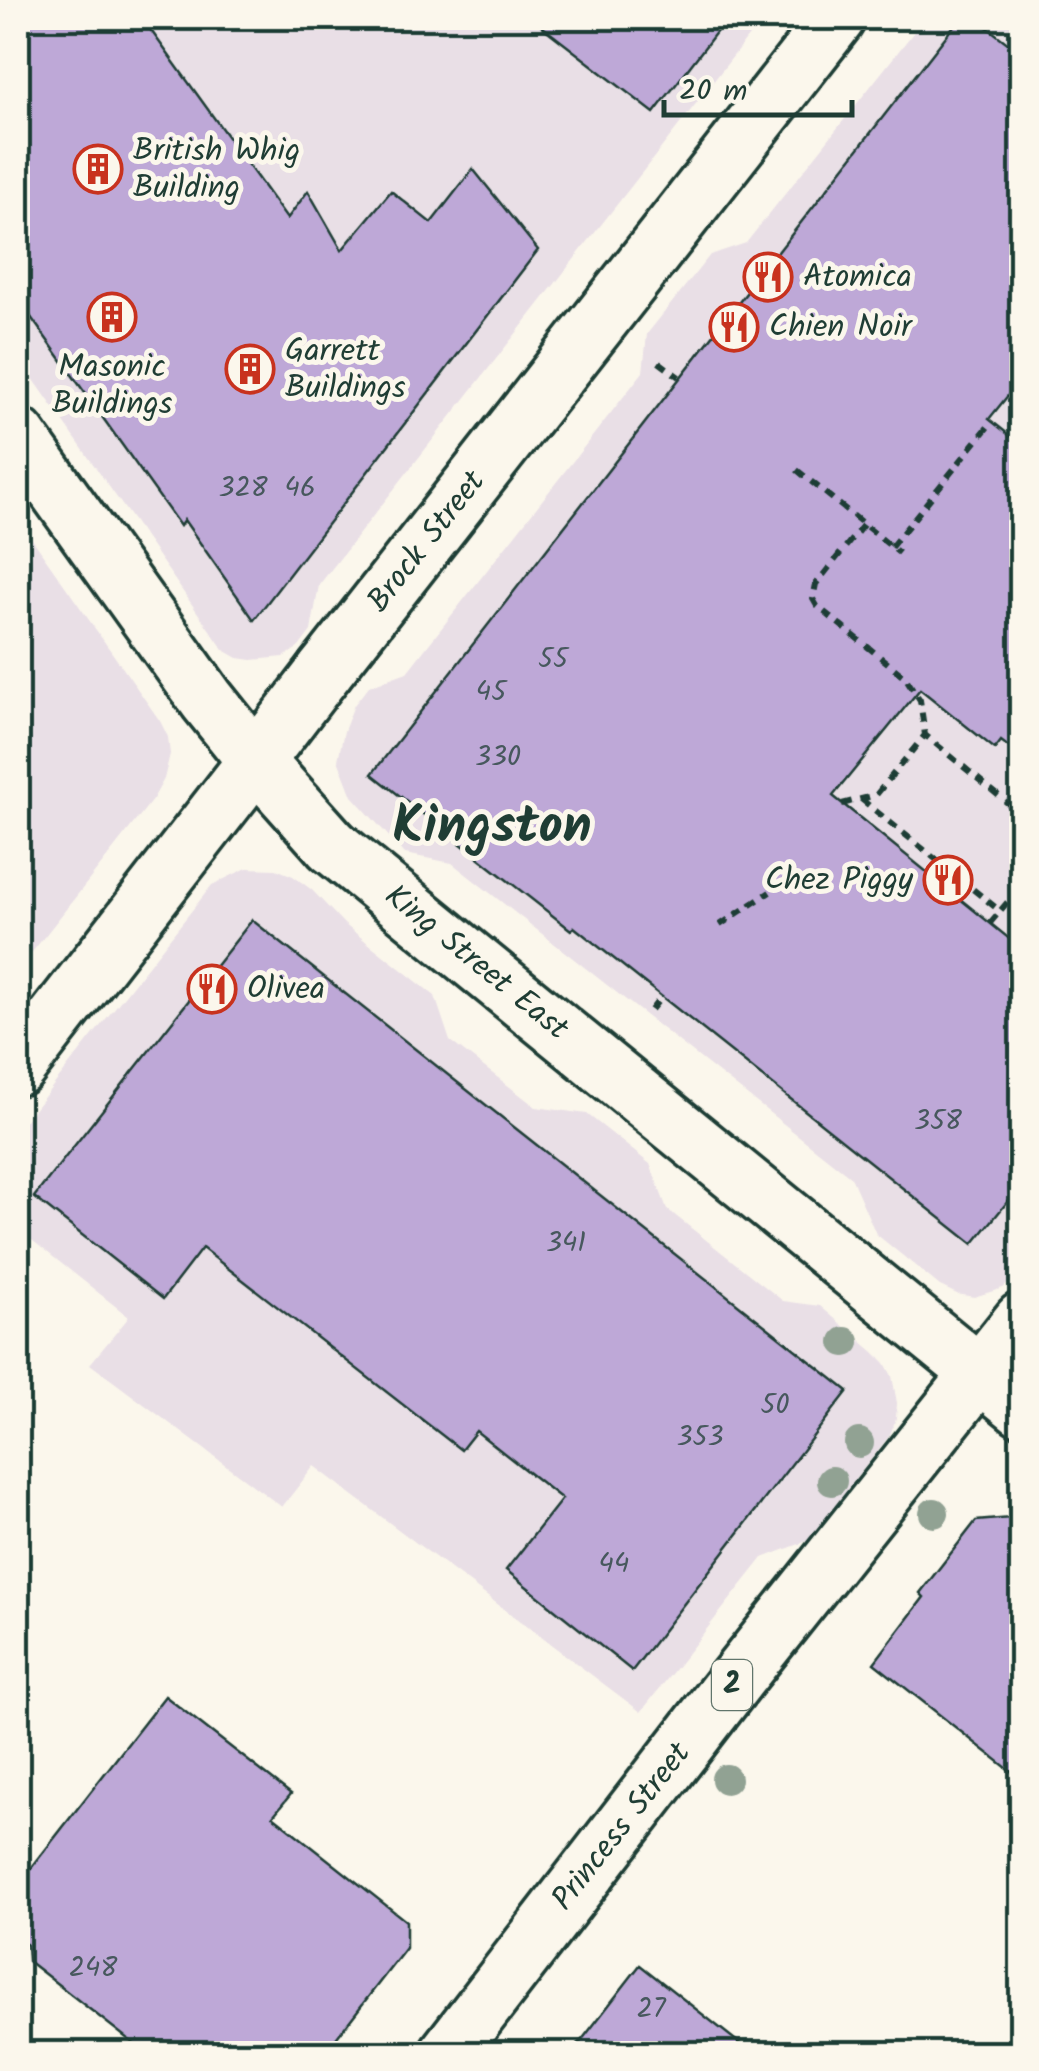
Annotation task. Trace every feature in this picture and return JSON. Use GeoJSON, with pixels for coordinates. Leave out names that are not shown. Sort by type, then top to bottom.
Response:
{"type":"FeatureCollection","features":[{"type":"Feature","properties":{"kind":"main road","name":"Brock Street"},"geometry":{"type":"LineString","coordinates":[[18,1067],[836,18]]}},
{"type":"Feature","properties":{"kind":"main road","name":"King Street East"},"geometry":{"type":"LineString","coordinates":[[18,436],[207,700],[332,846],[1022,1408]]}},
{"type":"Feature","properties":{"kind":"main road","name":"Princess Street"},"geometry":{"type":"LineString","coordinates":[[447,2054],[738,1677],[1022,1320]]}},
{"type":"Feature","properties":{"kind":"path"},"geometry":{"type":"LineString","coordinates":[[659,362],[680,377]]}},
{"type":"Feature","properties":{"kind":"path"},"geometry":{"type":"LineString","coordinates":[[891,546],[991,423]]}},
{"type":"Feature","properties":{"kind":"path"},"geometry":{"type":"LineString","coordinates":[[797,470],[898,553]]}},
{"type":"Feature","properties":{"kind":"path"},"geometry":{"type":"LineString","coordinates":[[864,525],[816,584],[813,599],[821,611],[905,677],[920,700],[925,735],[1022,815]]}},
{"type":"Feature","properties":{"kind":"path"},"geometry":{"type":"LineString","coordinates":[[842,804],[876,795],[925,735]]}},
{"type":"Feature","properties":{"kind":"path"},"geometry":{"type":"LineString","coordinates":[[861,800],[1000,911]]}},
{"type":"Feature","properties":{"kind":"path"},"geometry":{"type":"LineString","coordinates":[[990,924],[1022,885]]}},
{"type":"Feature","properties":{"kind":"path"},"geometry":{"type":"LineString","coordinates":[[720,924],[770,892]]}},
{"type":"Feature","properties":{"kind":"path"},"geometry":{"type":"LineString","coordinates":[[651,1010],[662,996]]}},
{"type":"Feature","properties":{"kind":"shaded area"},"geometry":{"type":"Polygon","coordinates":[[[18,18],[763,18],[319,585],[311,631],[299,647],[284,657],[252,660],[224,650],[18,357],[18,18]]]}},
{"type":"Feature","properties":{"kind":"shaded area"},"geometry":{"type":"Polygon","coordinates":[[[925,18],[1021,18],[1022,1271],[1003,1288],[974,1297],[940,1286],[876,1234],[851,1177],[452,863],[405,854],[352,796],[338,760],[354,705],[369,686],[407,672],[643,372],[647,334],[710,255],[746,243],[925,18]]]}},
{"type":"Feature","properties":{"kind":"shaded area"},"geometry":{"type":"Polygon","coordinates":[[[18,519],[160,721],[168,737],[170,754],[164,779],[153,799],[18,970],[18,519]]]}},
{"type":"Feature","properties":{"kind":"shaded area"},"geometry":{"type":"Polygon","coordinates":[[[247,868],[276,869],[312,890],[344,924],[435,996],[450,1041],[536,1107],[587,1114],[650,1164],[667,1209],[783,1301],[820,1306],[874,1352],[892,1376],[897,1403],[890,1435],[807,1541],[763,1558],[641,1712],[314,1466],[282,1507],[90,1364],[129,1317],[18,1229],[18,1130],[212,885],[247,868]]]}},
{"type":"Feature","properties":{"kind":"building"},"geometry":{"type":"Polygon","coordinates":[[[18,18],[142,18],[287,219],[308,191],[342,250],[391,191],[431,223],[473,169],[538,250],[254,620],[184,520],[180,526],[18,299],[18,18]]]}},
{"type":"Feature","properties":{"kind":"building"},"geometry":{"type":"Polygon","coordinates":[[[531,18],[727,18],[654,113],[531,18]]]}},
{"type":"Feature","properties":{"kind":"building"},"geometry":{"type":"Polygon","coordinates":[[[960,18],[975,18],[1022,54],[1022,378],[989,419],[1022,445],[1022,757],[1001,741],[995,749],[920,689],[833,796],[1022,949],[1022,1184],[973,1244],[574,927],[571,930],[372,774],[960,18]]]}},
{"type":"Feature","properties":{"kind":"building"},"geometry":{"type":"Polygon","coordinates":[[[252,920],[848,1391],[632,1671],[506,1570],[562,1499],[476,1431],[461,1450],[202,1248],[163,1299],[34,1197],[252,920]]]}},
{"type":"Feature","properties":{"kind":"building"},"geometry":{"type":"Polygon","coordinates":[[[1022,1517],[1022,1780],[874,1663],[924,1597],[920,1593],[976,1521],[1022,1517]]]}},
{"type":"Feature","properties":{"kind":"building"},"geometry":{"type":"Polygon","coordinates":[[[165,1696],[291,1794],[273,1816],[406,1921],[406,1948],[324,2054],[147,2054],[28,1961],[27,1945],[18,1938],[18,1885],[165,1696]]]}},
{"type":"Feature","properties":{"kind":"building"},"geometry":{"type":"Polygon","coordinates":[[[640,1965],[753,2054],[571,2054],[640,1965]]]}},
{"type":"Feature","properties":{"kind":"place","name":"British Whig Building"},"geometry":{"type":"Point","coordinates":[98,169]}},
{"type":"Feature","properties":{"kind":"place","name":"Atomica"},"geometry":{"type":"Point","coordinates":[768,277]}},
{"type":"Feature","properties":{"kind":"place","name":"Masonic Buildings"},"geometry":{"type":"Point","coordinates":[112,317]}},
{"type":"Feature","properties":{"kind":"place","name":"Chien Noir"},"geometry":{"type":"Point","coordinates":[734,327]}},
{"type":"Feature","properties":{"kind":"place","name":"Garrett Buildings"},"geometry":{"type":"Point","coordinates":[250,369]}},
{"type":"Feature","properties":{"kind":"place","name":"Chez Piggy"},"geometry":{"type":"Point","coordinates":[948,880]}},
{"type":"Feature","properties":{"kind":"place","name":"Olivea"},"geometry":{"type":"Point","coordinates":[212,989]}},
{"type":"Feature","properties":{"kind":"district","name":"Kingston"},"geometry":{"type":"Point","coordinates":[492,828]}}]}
